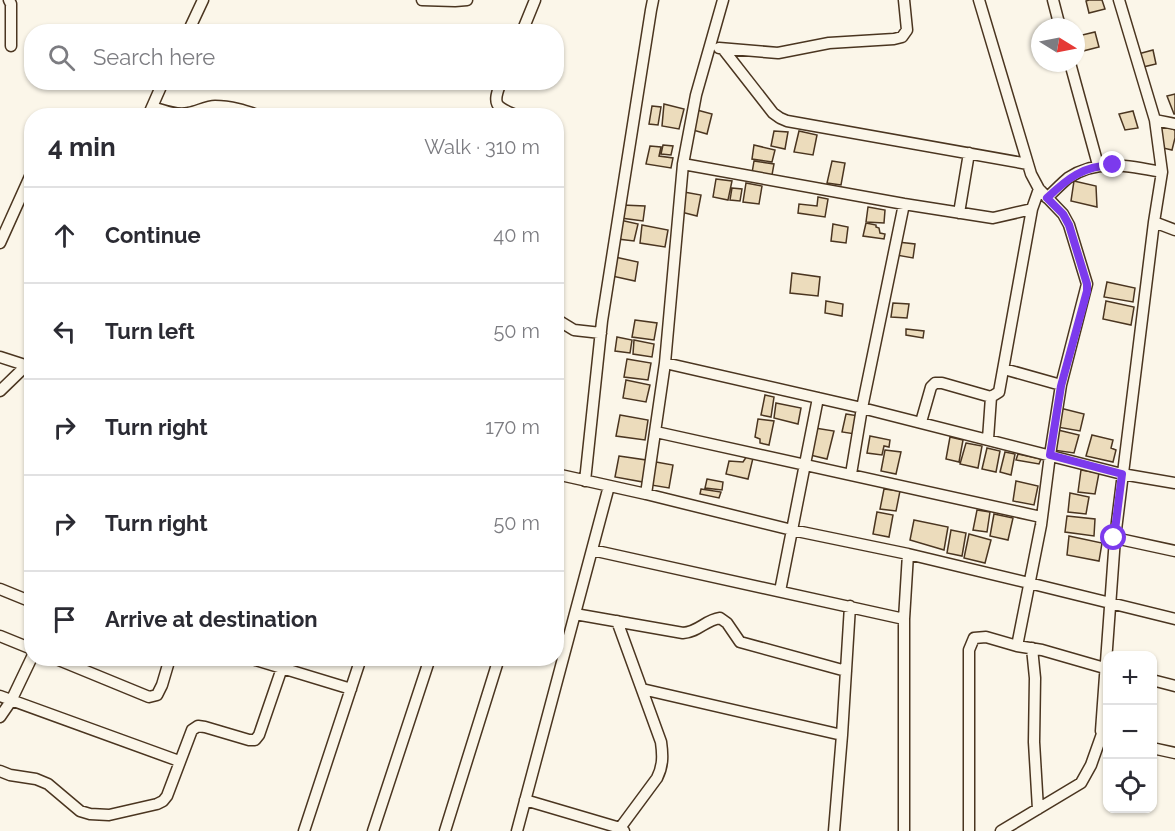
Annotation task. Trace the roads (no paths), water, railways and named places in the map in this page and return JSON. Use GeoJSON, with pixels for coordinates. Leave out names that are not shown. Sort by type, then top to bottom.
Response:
{"type":"FeatureCollection","features":[{"type":"Feature","properties":{"kind":"street"},"geometry":{"type":"LineString","coordinates":[[9,0],[11,4],[11,46]]}},
{"type":"Feature","properties":{"kind":"street"},"geometry":{"type":"LineString","coordinates":[[192,24],[203,0]]}},
{"type":"Feature","properties":{"kind":"street"},"geometry":{"type":"LineString","coordinates":[[422,0],[455,2],[467,0]]}},
{"type":"Feature","properties":{"kind":"street"},"geometry":{"type":"LineString","coordinates":[[525,24],[535,0]]}},
{"type":"Feature","properties":{"kind":"street"},"geometry":{"type":"LineString","coordinates":[[585,481],[601,333],[653,0]]}},
{"type":"Feature","properties":{"kind":"street"},"geometry":{"type":"LineString","coordinates":[[646,494],[665,363],[683,165],[696,95],[723,0]]}},
{"type":"Feature","properties":{"kind":"street"},"geometry":{"type":"LineString","coordinates":[[710,47],[778,53],[829,43],[894,39],[902,37],[907,30],[904,0]]}},
{"type":"Feature","properties":{"kind":"street"},"geometry":{"type":"LineString","coordinates":[[979,0],[1035,183],[1063,214],[1069,225],[1087,284],[1061,386],[1041,517],[1017,646]]}},
{"type":"Feature","properties":{"kind":"street"},"geometry":{"type":"LineString","coordinates":[[1053,0],[1058,18]]}},
{"type":"Feature","properties":{"kind":"street"},"geometry":{"type":"LineString","coordinates":[[1108,651],[1114,538],[1162,172],[1155,120],[1119,0]]}},
{"type":"Feature","properties":{"kind":"street"},"geometry":{"type":"LineString","coordinates":[[723,48],[773,113],[787,121],[1028,164]]}},
{"type":"Feature","properties":{"kind":"street"},"geometry":{"type":"LineString","coordinates":[[1072,72],[1098,165]]}},
{"type":"Feature","properties":{"kind":"street"},"geometry":{"type":"LineString","coordinates":[[151,108],[159,90]]}},
{"type":"Feature","properties":{"kind":"street"},"geometry":{"type":"LineString","coordinates":[[498,90],[496,102],[500,108]]}},
{"type":"Feature","properties":{"kind":"street"},"geometry":{"type":"LineString","coordinates":[[205,108],[222,106],[234,108]]}},
{"type":"Feature","properties":{"kind":"street"},"geometry":{"type":"LineString","coordinates":[[1155,120],[1175,124]]}},
{"type":"Feature","properties":{"kind":"street"},"geometry":{"type":"LineString","coordinates":[[959,213],[969,153]]}},
{"type":"Feature","properties":{"kind":"street"},"geometry":{"type":"LineString","coordinates":[[683,165],[993,218],[1032,209]]}},
{"type":"Feature","properties":{"kind":"street"},"geometry":{"type":"LineString","coordinates":[[921,422],[931,387],[935,382],[991,397],[999,392],[1032,209],[1043,194],[1067,179],[1098,165],[1121,165],[1162,172]]}},
{"type":"Feature","properties":{"kind":"street"},"geometry":{"type":"LineString","coordinates":[[0,243],[24,190]]}},
{"type":"Feature","properties":{"kind":"street"},"geometry":{"type":"LineString","coordinates":[[851,474],[862,408],[904,204]]}},
{"type":"Feature","properties":{"kind":"street"},"geometry":{"type":"LineString","coordinates":[[1154,222],[1175,231]]}},
{"type":"Feature","properties":{"kind":"street"},"geometry":{"type":"LineString","coordinates":[[564,324],[574,330],[601,333]]}},
{"type":"Feature","properties":{"kind":"street"},"geometry":{"type":"LineString","coordinates":[[0,357],[24,363]]}},
{"type":"Feature","properties":{"kind":"street"},"geometry":{"type":"LineString","coordinates":[[665,363],[921,422],[1122,474],[1175,483]]}},
{"type":"Feature","properties":{"kind":"street"},"geometry":{"type":"LineString","coordinates":[[0,391],[24,369]]}},
{"type":"Feature","properties":{"kind":"street"},"geometry":{"type":"LineString","coordinates":[[1004,369],[1061,386]]}},
{"type":"Feature","properties":{"kind":"street"},"geometry":{"type":"LineString","coordinates":[[988,439],[991,397]]}},
{"type":"Feature","properties":{"kind":"street"},"geometry":{"type":"LineString","coordinates":[[780,591],[818,398]]}},
{"type":"Feature","properties":{"kind":"street"},"geometry":{"type":"LineString","coordinates":[[656,432],[1041,517]]}},
{"type":"Feature","properties":{"kind":"street"},"geometry":{"type":"LineString","coordinates":[[564,476],[792,530],[908,554],[1175,620]]}},
{"type":"Feature","properties":{"kind":"street"},"geometry":{"type":"LineString","coordinates":[[564,655],[609,486]]}},
{"type":"Feature","properties":{"kind":"street"},"geometry":{"type":"LineString","coordinates":[[1114,538],[1175,550]]}},
{"type":"Feature","properties":{"kind":"street"},"geometry":{"type":"LineString","coordinates":[[592,550],[903,619]]}},
{"type":"Feature","properties":{"kind":"street"},"geometry":{"type":"LineString","coordinates":[[904,831],[903,619],[908,554]]}},
{"type":"Feature","properties":{"kind":"street"},"geometry":{"type":"LineString","coordinates":[[0,589],[24,599]]}},
{"type":"Feature","properties":{"kind":"street"},"geometry":{"type":"LineString","coordinates":[[834,831],[843,735],[850,606]]}},
{"type":"Feature","properties":{"kind":"street"},"geometry":{"type":"LineString","coordinates":[[575,614],[683,633],[697,630],[712,619],[720,618],[727,623],[741,642],[747,645],[846,671]]}},
{"type":"Feature","properties":{"kind":"street"},"geometry":{"type":"LineString","coordinates":[[525,800],[622,829],[662,769],[661,742],[617,621]]}},
{"type":"Feature","properties":{"kind":"street"},"geometry":{"type":"LineString","coordinates":[[0,636],[24,646]]}},
{"type":"Feature","properties":{"kind":"street"},"geometry":{"type":"LineString","coordinates":[[969,831],[969,650],[974,638],[986,637],[1103,668]]}},
{"type":"Feature","properties":{"kind":"street"},"geometry":{"type":"LineString","coordinates":[[1032,648],[1035,678],[1034,742],[1038,808]]}},
{"type":"Feature","properties":{"kind":"street"},"geometry":{"type":"LineString","coordinates":[[0,717],[5,698],[26,666]]}},
{"type":"Feature","properties":{"kind":"street"},"geometry":{"type":"LineString","coordinates":[[73,666],[149,697],[157,695],[168,666]]}},
{"type":"Feature","properties":{"kind":"street"},"geometry":{"type":"LineString","coordinates":[[275,666],[351,689]]}},
{"type":"Feature","properties":{"kind":"street"},"geometry":{"type":"LineString","coordinates":[[304,831],[358,666]]}},
{"type":"Feature","properties":{"kind":"street"},"geometry":{"type":"LineString","coordinates":[[373,831],[427,666]]}},
{"type":"Feature","properties":{"kind":"street"},"geometry":{"type":"LineString","coordinates":[[445,831],[496,666]]}},
{"type":"Feature","properties":{"kind":"street"},"geometry":{"type":"LineString","coordinates":[[517,831],[561,666]]}},
{"type":"Feature","properties":{"kind":"street"},"geometry":{"type":"LineString","coordinates":[[0,771],[48,784],[80,811],[90,814],[109,815],[157,804],[167,796],[192,730],[198,726],[255,740],[259,735],[282,668]]}},
{"type":"Feature","properties":{"kind":"street"},"geometry":{"type":"LineString","coordinates":[[1157,681],[1175,686]]}},
{"type":"Feature","properties":{"kind":"street"},"geometry":{"type":"LineString","coordinates":[[642,689],[843,735]]}},
{"type":"Feature","properties":{"kind":"street"},"geometry":{"type":"LineString","coordinates":[[5,698],[179,761]]}},
{"type":"Feature","properties":{"kind":"street"},"geometry":{"type":"LineString","coordinates":[[1001,831],[1081,783],[1103,739]]}},
{"type":"Feature","properties":{"kind":"street"},"geometry":{"type":"LineString","coordinates":[[1157,749],[1175,753]]}}]}
